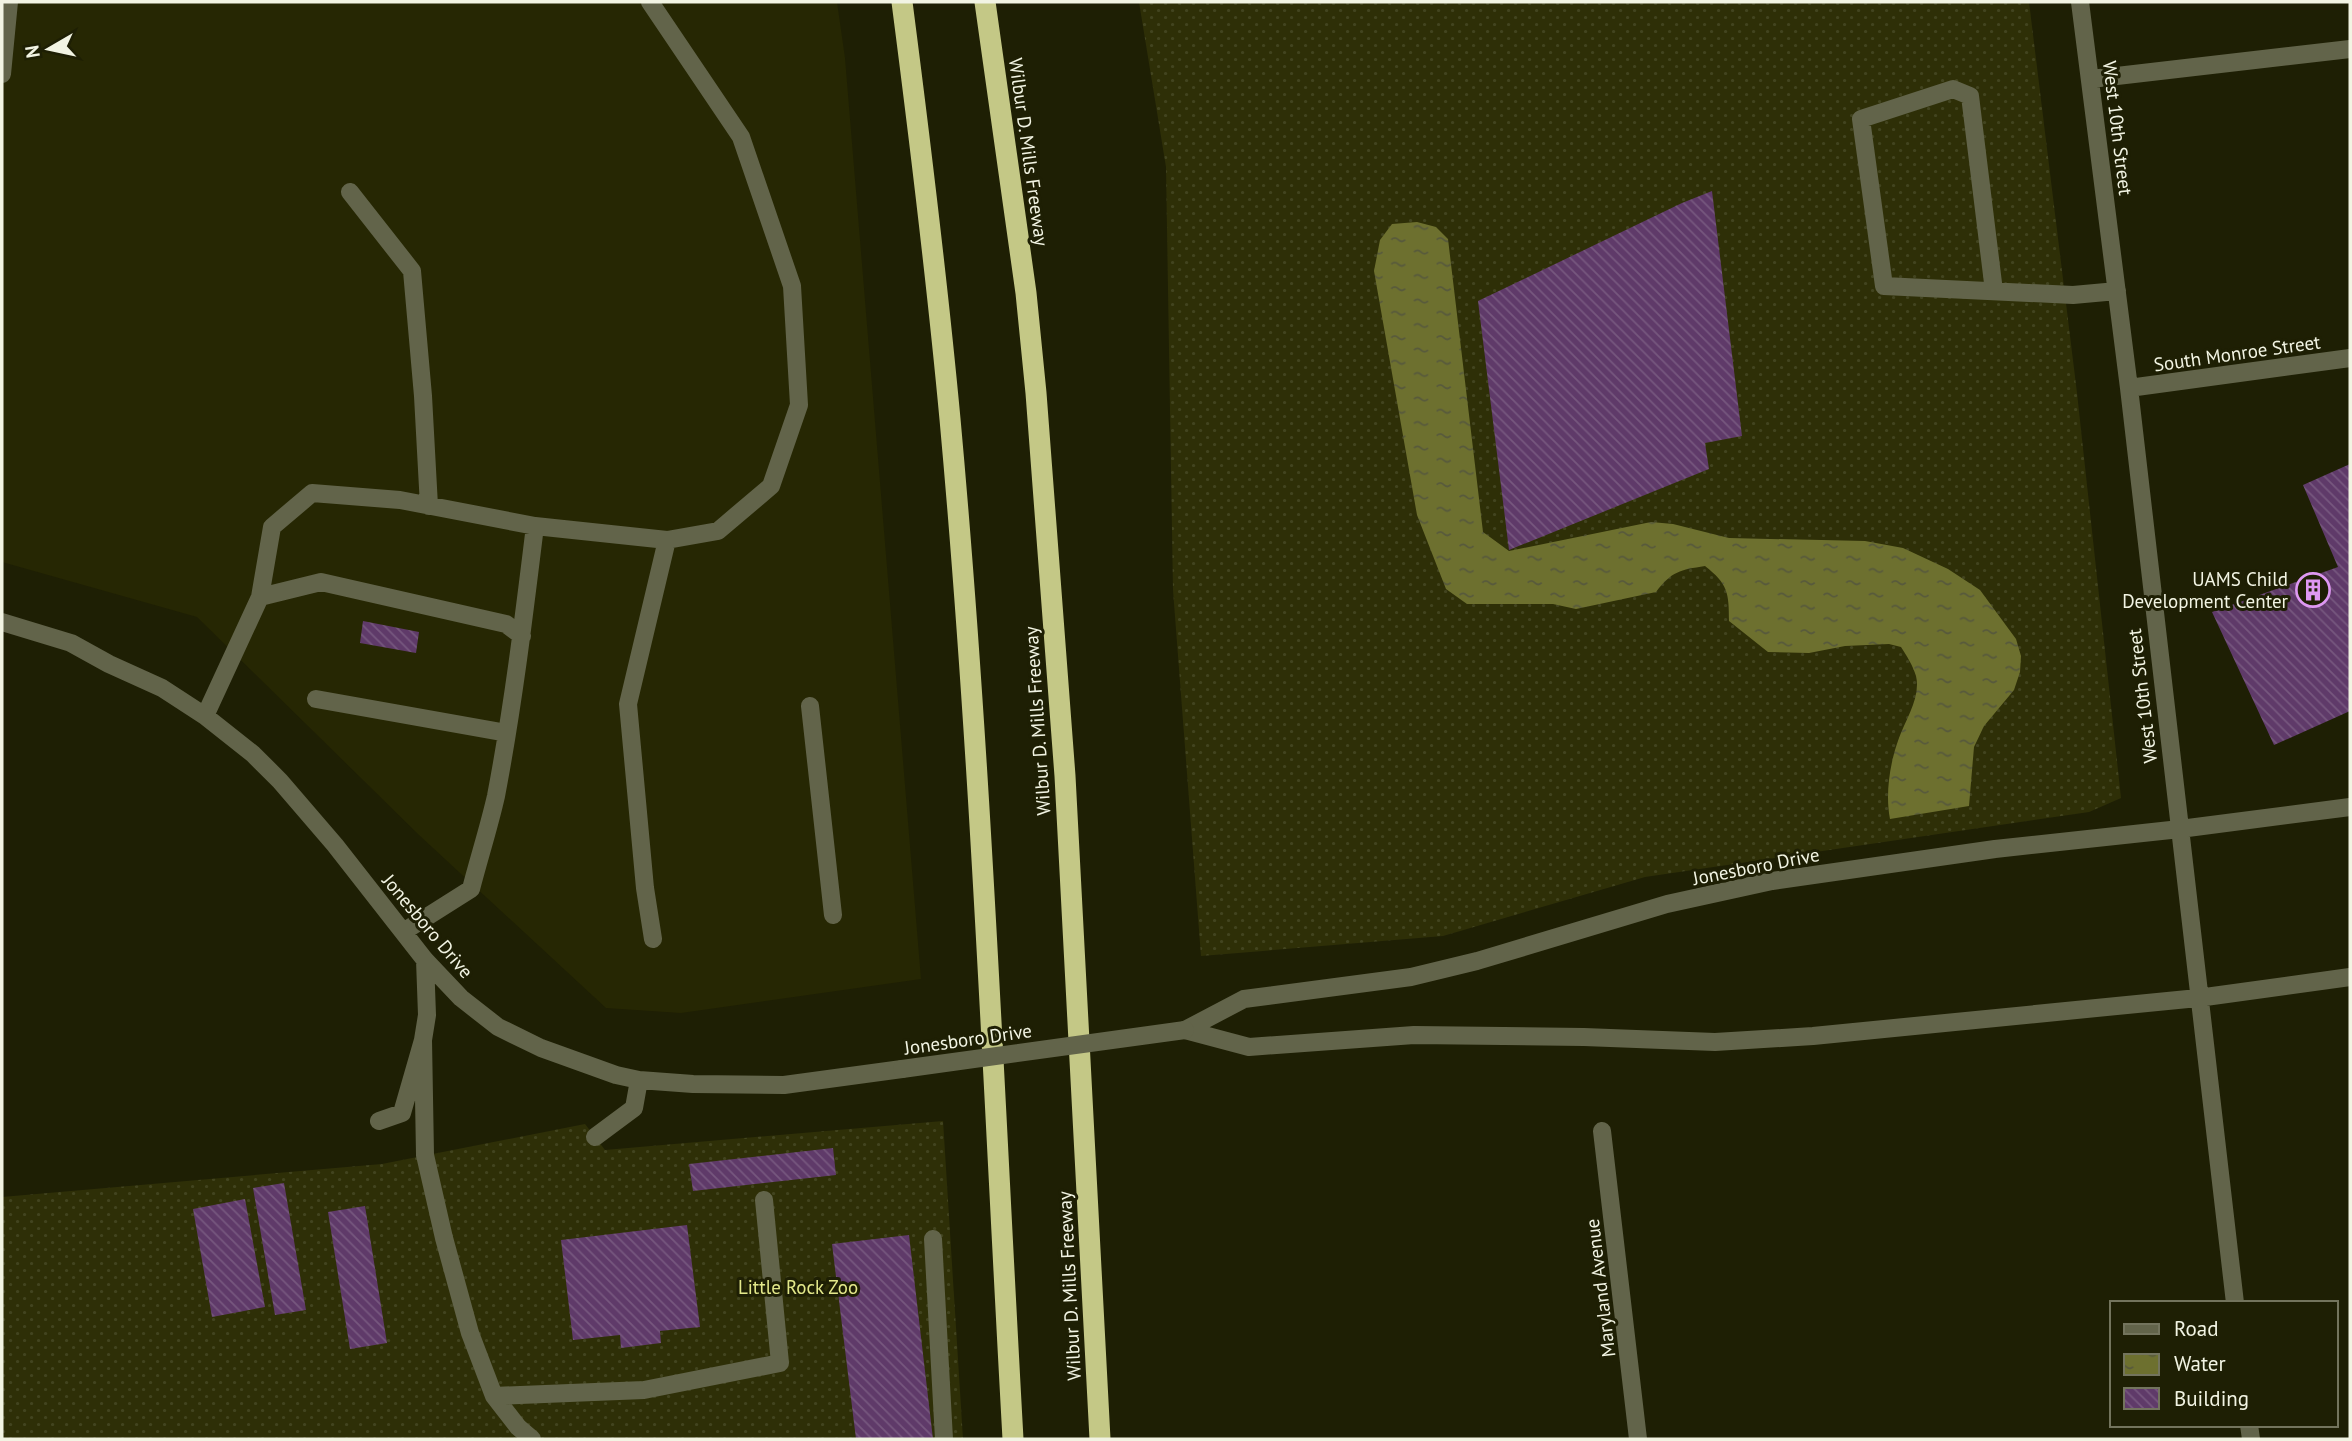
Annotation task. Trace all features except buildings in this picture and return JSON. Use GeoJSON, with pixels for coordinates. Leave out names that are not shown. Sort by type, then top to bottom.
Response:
{"type":"FeatureCollection","features":[{"type":"Feature","properties":{"kind":"highway"},"geometry":{"type":"LineString","coordinates":[[901,2],[924,173],[950,422],[977,793],[1013,1439]]}},
{"type":"Feature","properties":{"kind":"highway","name":"Wilbur D. Mills Freeway"},"geometry":{"type":"LineString","coordinates":[[985,2],[1026,293],[1036,393],[1065,776],[1100,1439]]}},
{"type":"Feature","properties":{"kind":"street"},"geometry":{"type":"LineString","coordinates":[[2,74],[9,2]]}},
{"type":"Feature","properties":{"kind":"street"},"geometry":{"type":"LineString","coordinates":[[205,716],[260,597],[272,527],[312,493],[400,500],[535,526],[667,540],[718,531],[771,486],[799,405],[792,286],[741,137],[649,2]]}},
{"type":"Feature","properties":{"kind":"street","name":"West 10th Street"},"geometry":{"type":"LineString","coordinates":[[2080,2],[2129,388],[2235,1301]]}},
{"type":"Feature","properties":{"kind":"street"},"geometry":{"type":"LineString","coordinates":[[2091,79],[2350,49]]}},
{"type":"Feature","properties":{"kind":"street"},"geometry":{"type":"LineString","coordinates":[[1994,291],[1970,96],[1953,89],[1861,119],[1884,286],[2073,295],[2117,291]]}},
{"type":"Feature","properties":{"kind":"street"},"geometry":{"type":"LineString","coordinates":[[350,192],[412,271],[429,506]]}},
{"type":"Feature","properties":{"kind":"street","name":"South Monroe Street"},"geometry":{"type":"LineString","coordinates":[[2129,388],[2350,358]]}},
{"type":"Feature","properties":{"kind":"street"},"geometry":{"type":"LineString","coordinates":[[403,933],[471,889],[495,798],[507,733],[535,526]]}},
{"type":"Feature","properties":{"kind":"street"},"geometry":{"type":"LineString","coordinates":[[653,939],[645,888],[628,704],[667,540]]}},
{"type":"Feature","properties":{"kind":"street"},"geometry":{"type":"LineString","coordinates":[[260,597],[321,582],[506,624],[522,636]]}},
{"type":"Feature","properties":{"kind":"street","name":"Jonesboro Drive"},"geometry":{"type":"LineString","coordinates":[[2,622],[71,643],[162,688],[205,716],[253,754],[280,781],[335,845],[425,960],[461,998],[498,1027],[541,1048],[639,1080],[693,1084],[784,1085],[1185,1030],[1244,999],[1411,977],[1477,961],[1667,904],[1772,881],[1995,849],[2180,830],[2350,807]]}},
{"type":"Feature","properties":{"kind":"street"},"geometry":{"type":"LineString","coordinates":[[316,699],[507,733]]}},
{"type":"Feature","properties":{"kind":"street"},"geometry":{"type":"LineString","coordinates":[[810,706],[833,915]]}},
{"type":"Feature","properties":{"kind":"street"},"geometry":{"type":"LineString","coordinates":[[379,1121],[402,1113],[423,1041],[427,1015],[425,960]]}},
{"type":"Feature","properties":{"kind":"street","name":"Jonesboro Drive"},"geometry":{"type":"LineString","coordinates":[[1185,1030],[1249,1047],[1414,1035],[1715,1042],[1813,1036],[2198,998],[2350,977]]}},
{"type":"Feature","properties":{"kind":"street"},"geometry":{"type":"LineString","coordinates":[[423,1041],[425,1155],[470,1333],[494,1396],[518,1427],[532,1439]]}},
{"type":"Feature","properties":{"kind":"street"},"geometry":{"type":"LineString","coordinates":[[595,1137],[634,1108],[639,1080]]}},
{"type":"Feature","properties":{"kind":"street","name":"Maryland Avenue"},"geometry":{"type":"LineString","coordinates":[[1602,1131],[1638,1439]]}},
{"type":"Feature","properties":{"kind":"street"},"geometry":{"type":"LineString","coordinates":[[494,1396],[644,1390],[780,1363],[764,1200]]}},
{"type":"Feature","properties":{"kind":"street"},"geometry":{"type":"LineString","coordinates":[[933,1239],[944,1439]]}},
{"type":"Feature","properties":{"kind":"shaded area"},"geometry":{"type":"Polygon","coordinates":[[[2,2],[837,2],[845,58],[921,979],[681,1013],[606,1008],[419,835],[197,617],[2,562],[2,2]]]}},
{"type":"Feature","properties":{"kind":"green space"},"geometry":{"type":"Polygon","coordinates":[[[1139,2],[2029,2],[2077,393],[2121,798],[2089,812],[1645,877],[1443,936],[1201,956],[1173,590],[1166,167],[1139,2]]]}},
{"type":"Feature","properties":{"kind":"green space","name":"Little Rock Zoo"},"geometry":{"type":"Polygon","coordinates":[[[943,1121],[963,1439],[2,1439],[2,1197],[382,1164],[585,1124],[605,1150],[943,1121]]]}},
{"type":"Feature","properties":{"kind":"water"},"geometry":{"type":"Polygon","coordinates":[[[1417,222],[1436,227],[1448,239],[1483,532],[1509,551],[1651,522],[1673,524],[1729,538],[1865,541],[1903,548],[1948,569],[1980,590],[2016,639],[2021,656],[2020,672],[2014,690],[1984,726],[1974,747],[1969,806],[1890,819],[1888,789],[1893,757],[1915,700],[1917,684],[1908,657],[1901,647],[1889,644],[1845,646],[1809,653],[1768,652],[1729,621],[1726,590],[1705,566],[1677,573],[1656,592],[1576,609],[1553,604],[1467,604],[1446,589],[1417,515],[1374,271],[1380,240],[1392,224],[1417,222]]]}},
{"type":"Feature","properties":{"kind":"place","name":"UAMS Child Development Center"},"geometry":{"type":"Point","coordinates":[2313,590]}}]}
